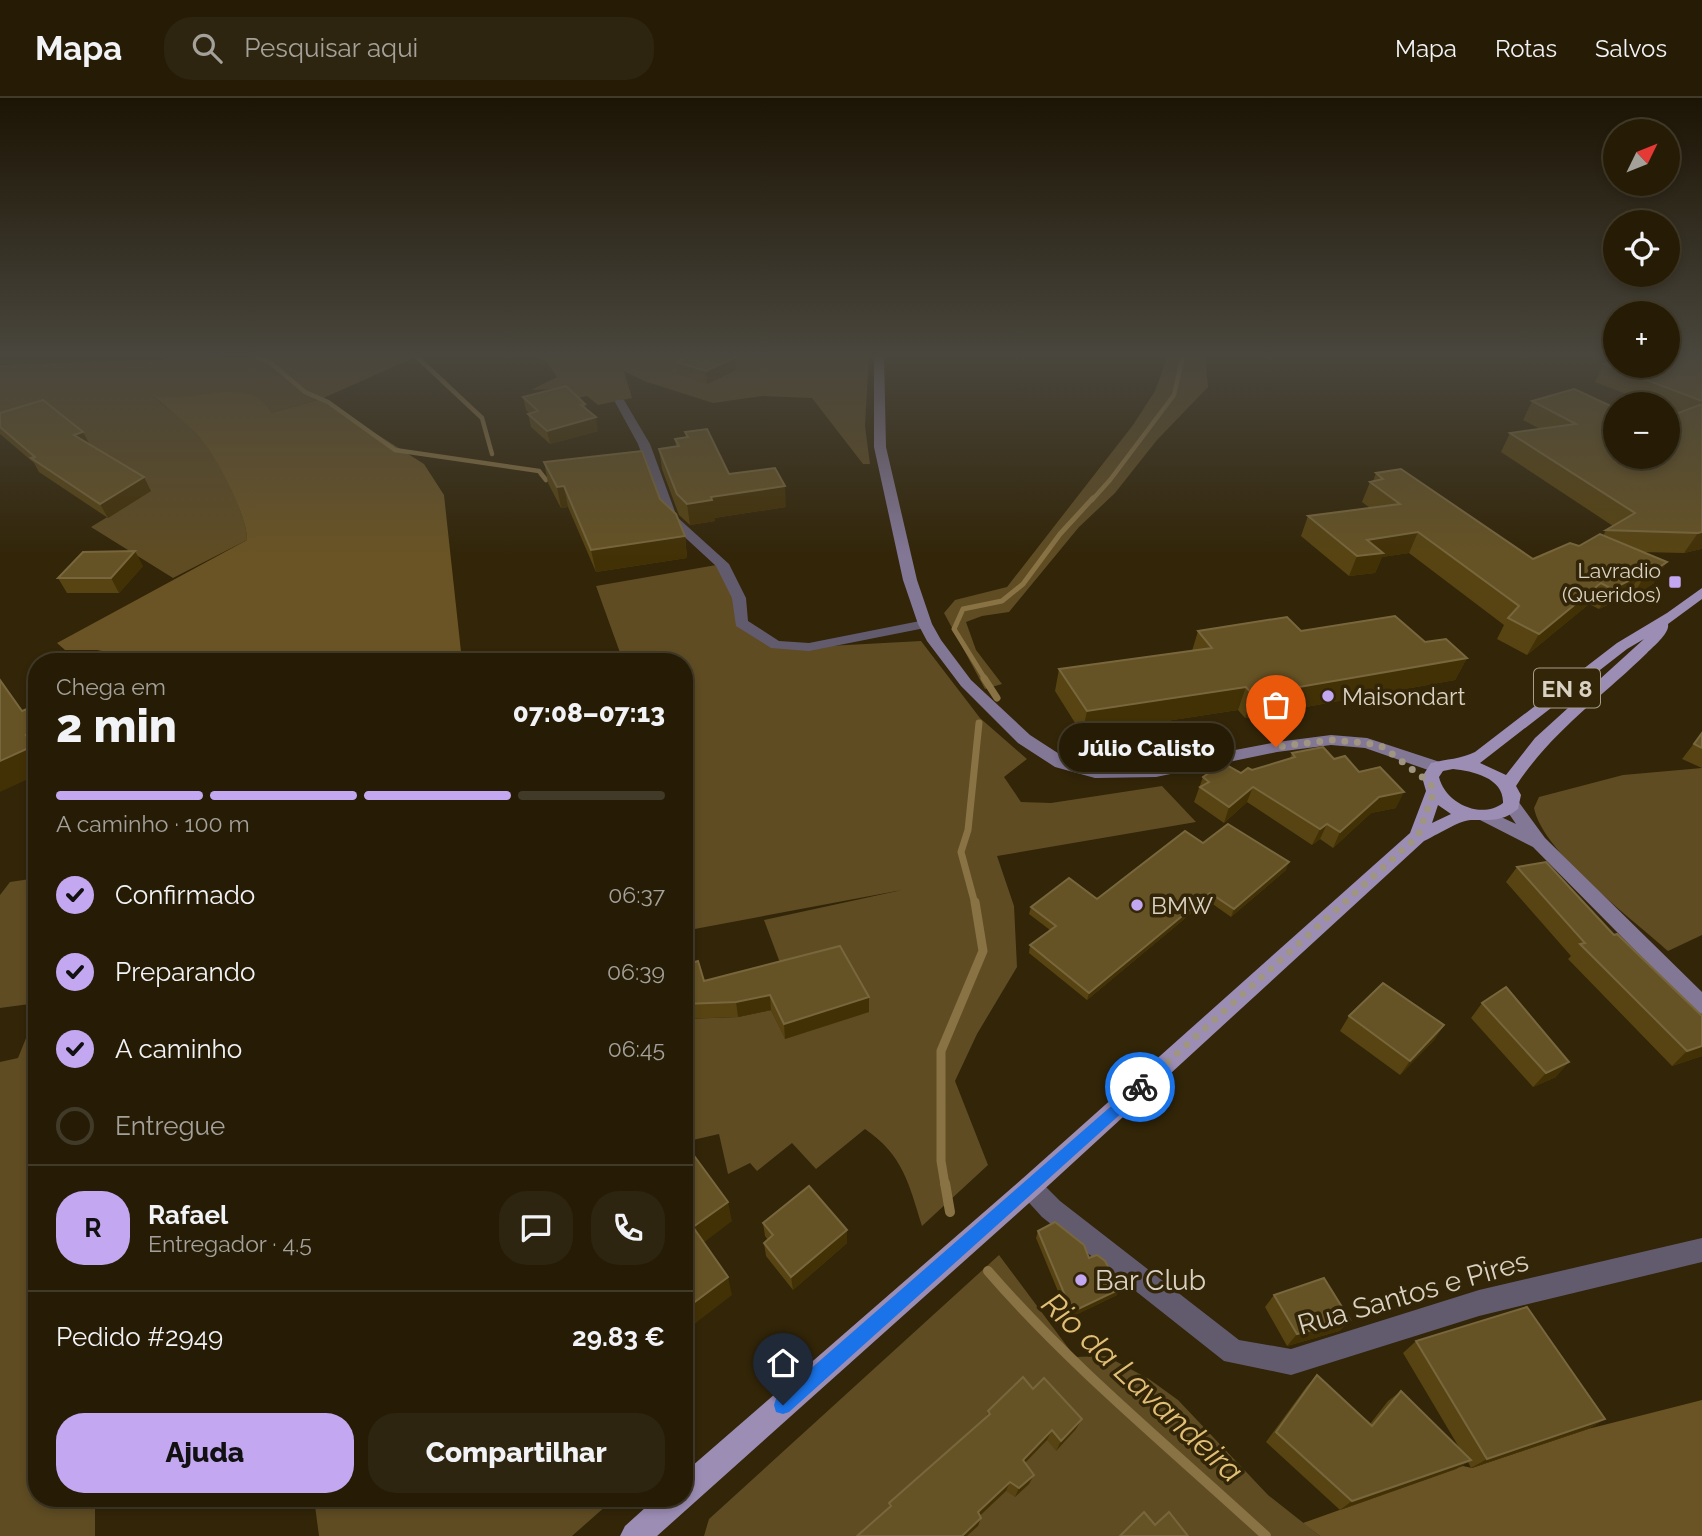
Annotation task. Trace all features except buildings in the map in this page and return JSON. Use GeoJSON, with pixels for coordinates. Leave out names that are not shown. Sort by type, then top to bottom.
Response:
{"type":"FeatureCollection","features":[{"type":"Feature","properties":{"kind":"main road","name":"EN 8"},"geometry":{"type":"LineString","coordinates":[[1434,781],[1500,742],[1622,646],[1672,616],[1702,592]]}},
{"type":"Feature","properties":{"kind":"main road","name":"EN 8"},"geometry":{"type":"LineString","coordinates":[[1464,764],[1488,772],[1507,786],[1544,739],[1641,654],[1672,616]]}},
{"type":"Feature","properties":{"kind":"main road"},"geometry":{"type":"LineString","coordinates":[[1554,698],[1575,710]]}},
{"type":"Feature","properties":{"kind":"main road"},"geometry":{"type":"LineString","coordinates":[[1434,781],[1455,808],[1478,815],[1498,815],[1512,805],[1513,799],[1507,786]]}},
{"type":"Feature","properties":{"kind":"main road"},"geometry":{"type":"LineString","coordinates":[[1418,836],[1434,781]]}},
{"type":"Feature","properties":{"kind":"main road"},"geometry":{"type":"LineString","coordinates":[[693,1484],[1030,1187],[1418,836],[1478,815]]}},
{"type":"Feature","properties":{"kind":"main road"},"geometry":{"type":"LineString","coordinates":[[639,1535],[669,1507]]}},
{"type":"Feature","properties":{"kind":"street"},"geometry":{"type":"LineString","coordinates":[[631,422],[643,444],[671,520],[722,564],[739,598],[741,623],[776,645],[810,648],[925,624]]}},
{"type":"Feature","properties":{"kind":"street"},"geometry":{"type":"LineString","coordinates":[[880,422],[880,447],[910,580],[925,624],[953,668],[1005,724],[1044,754],[1080,769],[1113,773],[1156,771],[1276,747],[1349,740],[1383,747],[1434,781]]}},
{"type":"Feature","properties":{"kind":"street"},"geometry":{"type":"LineString","coordinates":[[1512,805],[1539,843],[1702,1005]]}},
{"type":"Feature","properties":{"kind":"street"},"geometry":{"type":"LineString","coordinates":[[1478,815],[1539,843]]}},
{"type":"Feature","properties":{"kind":"street","name":"Rua Santos e Pires"},"geometry":{"type":"LineString","coordinates":[[1030,1187],[1051,1209],[1233,1352],[1291,1362],[1479,1303],[1702,1250]]}},
{"type":"Feature","properties":{"kind":"shaded area"},"geometry":{"type":"Polygon","coordinates":[[[0,422],[185,422],[197,433],[221,468],[242,515],[247,540],[173,578],[91,527],[150,491],[0,428],[0,422]]]}},
{"type":"Feature","properties":{"kind":"shaded area"},"geometry":{"type":"Polygon","coordinates":[[[183,422],[358,422],[424,464],[444,495],[461,653],[112,653],[65,650],[57,643],[247,540],[242,515],[228,483],[195,432],[183,422]]]}},
{"type":"Feature","properties":{"kind":"shaded area"},"geometry":{"type":"Polygon","coordinates":[[[831,422],[865,422],[870,464],[863,464],[831,422]]]}},
{"type":"Feature","properties":{"kind":"shaded area"},"geometry":{"type":"Polygon","coordinates":[[[1135,422],[1174,422],[1115,493],[1079,527],[1009,612],[982,616],[966,622],[976,650],[1002,684],[985,689],[944,613],[955,600],[1007,587],[1135,422]]]}},
{"type":"Feature","properties":{"kind":"shaded area"},"geometry":{"type":"Polygon","coordinates":[[[722,564],[741,623],[776,645],[810,647],[921,641],[980,718],[1027,759],[1004,777],[1021,802],[1051,803],[1162,786],[1196,822],[997,856],[1014,906],[1017,967],[977,1034],[955,1081],[988,1165],[922,1226],[903,1171],[888,1149],[865,1129],[816,1169],[792,1143],[757,1171],[750,1163],[728,1174],[719,1134],[693,1140],[693,1019],[738,1017],[771,1010],[785,1038],[785,976],[764,920],[902,890],[693,929],[693,653],[620,653],[596,586],[722,564]]]}},
{"type":"Feature","properties":{"kind":"shaded area"},"geometry":{"type":"Polygon","coordinates":[[[1702,768],[1702,935],[1668,951],[1571,865],[1541,826],[1534,808],[1539,797],[1623,775],[1702,768]]]}},
{"type":"Feature","properties":{"kind":"shaded area"},"geometry":{"type":"Polygon","coordinates":[[[28,879],[28,1004],[0,1008],[0,895],[10,882],[28,879]]]}},
{"type":"Feature","properties":{"kind":"shaded area"},"geometry":{"type":"Polygon","coordinates":[[[28,1033],[28,1507],[95,1507],[95,1536],[0,1536],[0,1062],[18,1058],[28,1033]]]}},
{"type":"Feature","properties":{"kind":"shaded area"},"geometry":{"type":"Polygon","coordinates":[[[999,1255],[1075,1357],[1106,1356],[1149,1379],[1178,1400],[1268,1495],[1320,1536],[704,1536],[709,1519],[999,1255]]]}},
{"type":"Feature","properties":{"kind":"shaded area"},"geometry":{"type":"Polygon","coordinates":[[[1702,1400],[1702,1536],[1320,1536],[1303,1523],[1463,1466],[1472,1468],[1588,1429],[1702,1400]]]}},
{"type":"Feature","properties":{"kind":"shaded area"},"geometry":{"type":"Polygon","coordinates":[[[315,1507],[605,1507],[572,1536],[319,1536],[315,1507]]]}},
{"type":"Feature","properties":{"kind":"waterway"},"geometry":{"type":"LineString","coordinates":[[356,422],[395,450],[539,471],[546,480]]}},
{"type":"Feature","properties":{"kind":"waterway"},"geometry":{"type":"LineString","coordinates":[[483,422],[492,454]]}},
{"type":"Feature","properties":{"kind":"waterway","name":"Rio da Lavandeira"},"geometry":{"type":"LineString","coordinates":[[1092,500],[1154,422]]}},
{"type":"Feature","properties":{"kind":"waterway","name":"Rio da Lavandeira"},"geometry":{"type":"LineString","coordinates":[[985,679],[954,629],[963,609],[1002,601],[1023,584],[1060,534],[1093,498]]}},
{"type":"Feature","properties":{"kind":"waterway","name":"Rio da Lavandeira"},"geometry":{"type":"LineString","coordinates":[[984,678],[997,698]]}},
{"type":"Feature","properties":{"kind":"waterway","name":"Rio da Lavandeira"},"geometry":{"type":"LineString","coordinates":[[975,904],[961,852],[968,830],[979,723]]}},
{"type":"Feature","properties":{"kind":"waterway","name":"Rio da Lavandeira"},"geometry":{"type":"LineString","coordinates":[[945,1185],[941,1161],[941,1051],[983,951],[975,902]]}},
{"type":"Feature","properties":{"kind":"waterway","name":"Rio da Lavandeira"},"geometry":{"type":"LineString","coordinates":[[945,1183],[950,1212]]}},
{"type":"Feature","properties":{"kind":"waterway","name":"Rio da Lavandeira"},"geometry":{"type":"LineString","coordinates":[[988,1271],[1053,1341],[1266,1536]]}},
{"type":"Feature","properties":{"kind":"way so far"},"geometry":{"type":"LineString","coordinates":[[1140,1087],[1418,836],[1434,791],[1430,783],[1383,747],[1349,740],[1331,740],[1276,747]]}},
{"type":"Feature","properties":{"kind":"place","name":"Lavradio (Queridos)"},"geometry":{"type":"Point","coordinates":[1675,582]}},
{"type":"Feature","properties":{"kind":"place","name":"Maisondart"},"geometry":{"type":"Point","coordinates":[1328,696]}},
{"type":"Feature","properties":{"kind":"place","name":"Júlio Calisto"},"geometry":{"type":"Point","coordinates":[1276,747]}},
{"type":"Feature","properties":{"kind":"place","name":"BMW"},"geometry":{"type":"Point","coordinates":[1137,905]}},
{"type":"Feature","properties":{"kind":"place","name":"Bar Club"},"geometry":{"type":"Point","coordinates":[1081,1280]}},
{"type":"Feature","properties":{"kind":"route"},"geometry":{"type":"LineString","coordinates":[[783,1405],[1140,1087]]}}]}
